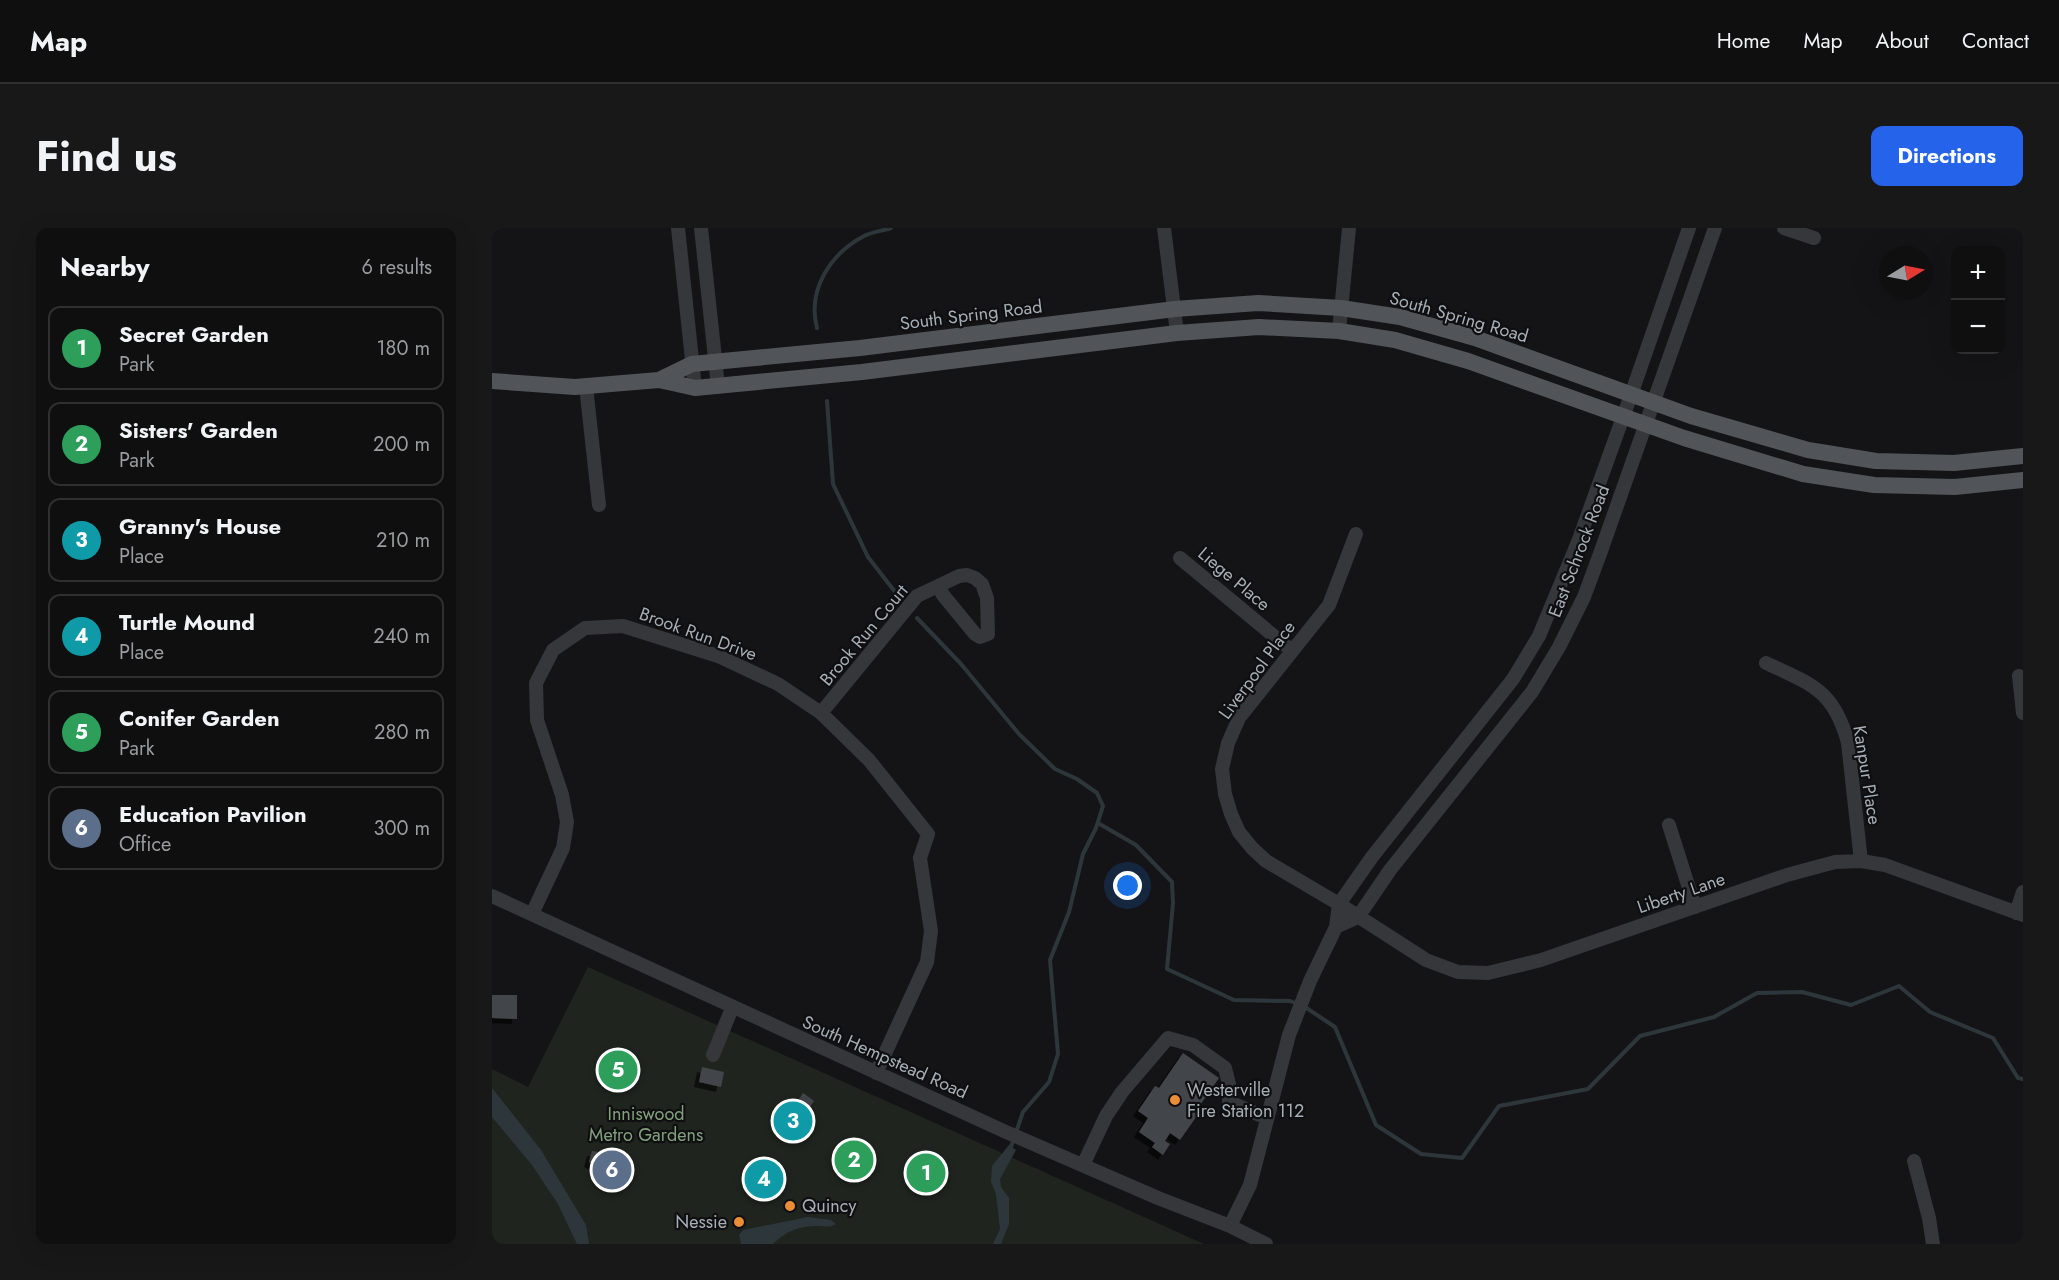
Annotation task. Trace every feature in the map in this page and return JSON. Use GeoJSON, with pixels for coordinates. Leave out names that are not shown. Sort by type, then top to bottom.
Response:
{"type":"FeatureCollection","features":[{"type":"Feature","properties":{"kind":"main road","name":"South Spring Road"},"geometry":{"type":"LineString","coordinates":[[659,380],[692,364],[860,348],[1175,309],[1258,303],[1341,308],[1400,317],[1475,338],[1631,395],[1751,435],[1808,450],[1876,461],[1954,463],[2023,456]]}},
{"type":"Feature","properties":{"kind":"main road","name":"South Spring Road"},"geometry":{"type":"LineString","coordinates":[[492,381],[586,386],[659,380],[695,388],[862,372],[1177,333],[1259,327],[1339,332],[1395,340],[1468,361],[1646,425],[1803,474],[1874,485],[1955,487],[2023,480]]}},
{"type":"Feature","properties":{"kind":"street"},"geometry":{"type":"LineString","coordinates":[[678,228],[695,388]]}},
{"type":"Feature","properties":{"kind":"street"},"geometry":{"type":"LineString","coordinates":[[701,228],[718,386]]}},
{"type":"Feature","properties":{"kind":"street"},"geometry":{"type":"LineString","coordinates":[[1164,228],[1177,333]]}},
{"type":"Feature","properties":{"kind":"street"},"geometry":{"type":"LineString","coordinates":[[1339,332],[1349,228]]}},
{"type":"Feature","properties":{"kind":"street","name":"East Schrock Road"},"geometry":{"type":"LineString","coordinates":[[1230,1227],[1250,1185],[1289,1035],[1310,981],[1336,927],[1339,904],[1372,857],[1513,679],[1539,636],[1565,576],[1689,228]]}},
{"type":"Feature","properties":{"kind":"street","name":"East Schrock Road"},"geometry":{"type":"LineString","coordinates":[[1336,927],[1358,916],[1396,862],[1532,692],[1559,647],[1584,597],[1715,228]]}},
{"type":"Feature","properties":{"kind":"street"},"geometry":{"type":"LineString","coordinates":[[1784,228],[1814,238]]}},
{"type":"Feature","properties":{"kind":"street"},"geometry":{"type":"LineString","coordinates":[[586,386],[599,505]]}},
{"type":"Feature","properties":{"kind":"street","name":"Liverpool Place"},"geometry":{"type":"LineString","coordinates":[[1356,534],[1329,605],[1239,718],[1228,743],[1222,770],[1225,794],[1239,832],[1252,848],[1266,861],[1358,916]]}},
{"type":"Feature","properties":{"kind":"street","name":"Liege Place"},"geometry":{"type":"LineString","coordinates":[[1180,558],[1292,651]]}},
{"type":"Feature","properties":{"kind":"street","name":"Brook Run Court"},"geometry":{"type":"LineString","coordinates":[[821,713],[917,596],[938,586],[959,576],[967,575],[982,584],[987,598],[988,634],[980,637],[975,634],[938,586]]}},
{"type":"Feature","properties":{"kind":"street","name":"Brook Run Drive"},"geometry":{"type":"LineString","coordinates":[[532,914],[563,848],[567,822],[562,795],[537,720],[536,683],[553,650],[585,628],[623,626],[718,656],[778,684],[821,713],[869,760],[928,834],[920,858],[931,931],[927,962],[876,1073]]}},
{"type":"Feature","properties":{"kind":"street","name":"Kanpur Place"},"geometry":{"type":"LineString","coordinates":[[1766,663],[1815,686],[1837,711],[1848,743],[1861,861]]}},
{"type":"Feature","properties":{"kind":"street"},"geometry":{"type":"LineString","coordinates":[[2019,676],[2023,714]]}},
{"type":"Feature","properties":{"kind":"street"},"geometry":{"type":"LineString","coordinates":[[1669,825],[1695,907]]}},
{"type":"Feature","properties":{"kind":"street","name":"Liberty Lane"},"geometry":{"type":"LineString","coordinates":[[1358,916],[1426,960],[1458,972],[1488,973],[1541,960],[1787,875],[1835,862],[1861,861],[1885,865],[2019,914]]}},
{"type":"Feature","properties":{"kind":"street"},"geometry":{"type":"LineString","coordinates":[[2019,914],[2023,892]]}},
{"type":"Feature","properties":{"kind":"street","name":"South Hempstead Road"},"geometry":{"type":"LineString","coordinates":[[492,896],[1006,1132],[1266,1244]]}},
{"type":"Feature","properties":{"kind":"street"},"geometry":{"type":"LineString","coordinates":[[713,1055],[732,1008]]}},
{"type":"Feature","properties":{"kind":"street"},"geometry":{"type":"LineString","coordinates":[[1083,1166],[1106,1116],[1122,1092],[1168,1038],[1193,1046],[1226,1068],[1229,1102],[1267,1118]]}},
{"type":"Feature","properties":{"kind":"street"},"geometry":{"type":"LineString","coordinates":[[1914,1161],[1929,1218],[1933,1244]]}},
{"type":"Feature","properties":{"kind":"green space","name":"Inniswood Metro Gardens"},"geometry":{"type":"Polygon","coordinates":[[[588,967],[1204,1244],[492,1244],[492,1069],[528,1087],[588,967]]]}},
{"type":"Feature","properties":{"kind":"shaded area"},"geometry":{"type":"Polygon","coordinates":[[[492,1088],[541,1150],[586,1225],[589,1244],[577,1244],[558,1204],[532,1165],[492,1117],[492,1088]]]}},
{"type":"Feature","properties":{"kind":"shaded area"},"geometry":{"type":"Polygon","coordinates":[[[1009,1145],[1016,1150],[1000,1179],[1001,1187],[1009,1198],[1009,1224],[1001,1244],[993,1244],[1000,1229],[996,1194],[991,1182],[992,1166],[1009,1145]]]}},
{"type":"Feature","properties":{"kind":"shaded area"},"geometry":{"type":"Polygon","coordinates":[[[808,1217],[831,1220],[836,1224],[799,1228],[773,1244],[741,1244],[739,1235],[743,1230],[808,1217]]]}},
{"type":"Feature","properties":{"kind":"building"},"geometry":{"type":"Polygon","coordinates":[[[492,995],[517,995],[517,1019],[492,1018],[492,995]]]}},
{"type":"Feature","properties":{"kind":"building","name":"Westerville Fire Station 112"},"geometry":{"type":"Polygon","coordinates":[[[1183,1053],[1219,1078],[1196,1111],[1199,1113],[1180,1140],[1170,1133],[1165,1141],[1170,1144],[1163,1155],[1152,1147],[1155,1143],[1139,1132],[1148,1118],[1138,1111],[1155,1086],[1159,1088],[1183,1053]]]}},
{"type":"Feature","properties":{"kind":"building"},"geometry":{"type":"Polygon","coordinates":[[[702,1067],[724,1072],[721,1087],[699,1082],[702,1067]]]}},
{"type":"Feature","properties":{"kind":"building"},"geometry":{"type":"Polygon","coordinates":[[[803,1093],[814,1101],[808,1110],[797,1102],[803,1093]]]}},
{"type":"Feature","properties":{"kind":"building"},"geometry":{"type":"Polygon","coordinates":[[[792,1113],[801,1121],[794,1130],[784,1121],[792,1113]]]}},
{"type":"Feature","properties":{"kind":"building"},"geometry":{"type":"Polygon","coordinates":[[[592,1151],[625,1155],[618,1178],[589,1162],[592,1151]]]}},
{"type":"Feature","properties":{"kind":"waterway"},"geometry":{"type":"LineString","coordinates":[[817,328],[815,300],[824,275],[832,263],[841,253],[864,236],[891,228]]}},
{"type":"Feature","properties":{"kind":"waterway"},"geometry":{"type":"LineString","coordinates":[[827,401],[833,484],[868,557],[899,597]]}},
{"type":"Feature","properties":{"kind":"waterway"},"geometry":{"type":"LineString","coordinates":[[917,618],[961,664],[1019,734],[1055,769],[1077,779],[1097,793],[1103,806],[1096,828],[1083,854],[1069,912],[1050,960],[1058,1054],[1049,1082],[1023,1112],[1010,1150]]}},
{"type":"Feature","properties":{"kind":"waterway"},"geometry":{"type":"LineString","coordinates":[[1098,823],[1136,845],[1172,882],[1173,903],[1167,969],[1234,1000],[1290,1001],[1298,1004]]}},
{"type":"Feature","properties":{"kind":"waterway"},"geometry":{"type":"LineString","coordinates":[[1305,1007],[1335,1027],[1376,1125],[1421,1154],[1462,1158],[1499,1106],[1588,1089],[1640,1036],[1714,1017],[1757,993],[1802,992],[1851,1005],[1899,986],[1930,1012],[1993,1038],[2018,1078],[2023,1079]]}},
{"type":"Feature","properties":{"kind":"place","name":"Conifer Garden"},"geometry":{"type":"Point","coordinates":[618,1070]}},
{"type":"Feature","properties":{"kind":"place","name":"Westerville Fire Station 112"},"geometry":{"type":"Point","coordinates":[1175,1100]}},
{"type":"Feature","properties":{"kind":"place","name":"Granny's House"},"geometry":{"type":"Point","coordinates":[793,1121]}},
{"type":"Feature","properties":{"kind":"place","name":"Sisters' Garden"},"geometry":{"type":"Point","coordinates":[854,1160]}},
{"type":"Feature","properties":{"kind":"place","name":"Education Pavilion"},"geometry":{"type":"Point","coordinates":[612,1170]}},
{"type":"Feature","properties":{"kind":"place","name":"Secret Garden"},"geometry":{"type":"Point","coordinates":[926,1173]}},
{"type":"Feature","properties":{"kind":"place","name":"Turtle Mound"},"geometry":{"type":"Point","coordinates":[764,1179]}},
{"type":"Feature","properties":{"kind":"place","name":"Quincy"},"geometry":{"type":"Point","coordinates":[790,1206]}},
{"type":"Feature","properties":{"kind":"place","name":"Nessie"},"geometry":{"type":"Point","coordinates":[739,1222]}}]}
